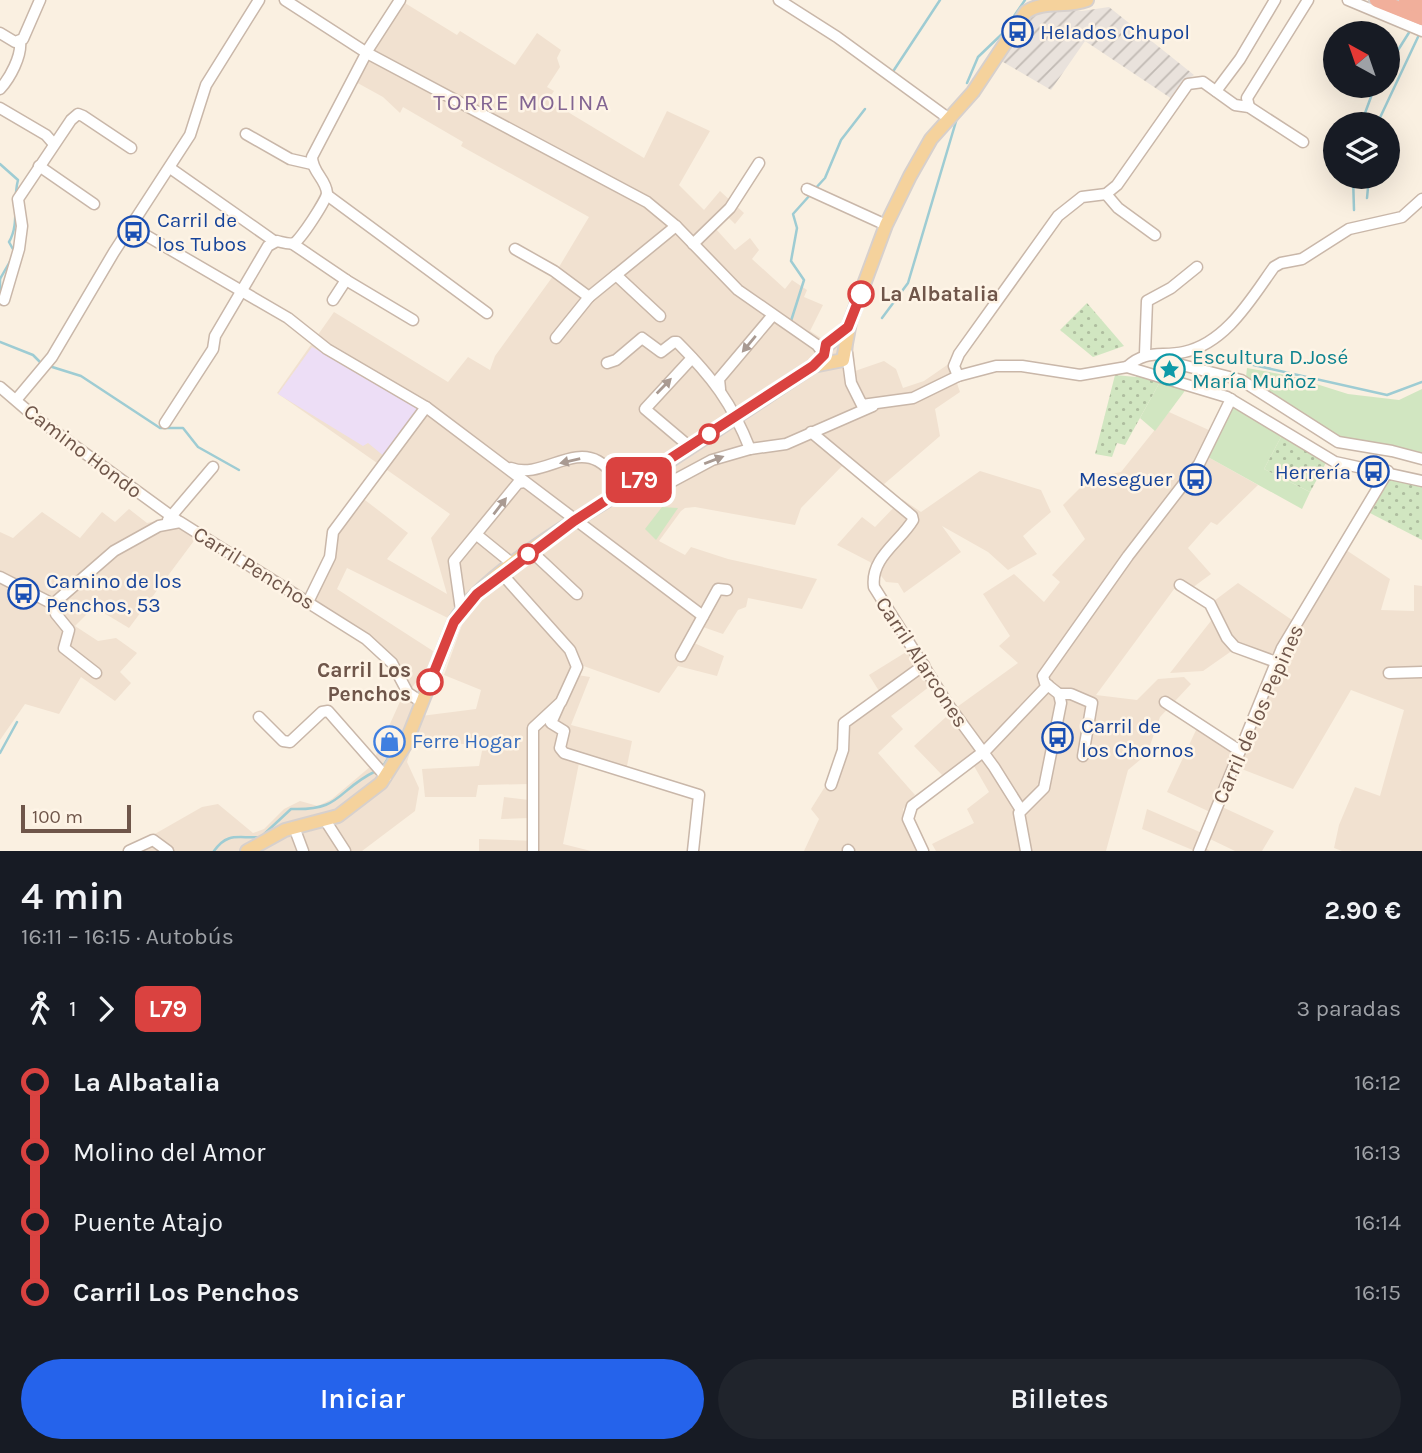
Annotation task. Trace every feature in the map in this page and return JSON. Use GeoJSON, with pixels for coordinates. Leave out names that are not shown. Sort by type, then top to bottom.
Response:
{"type":"FeatureCollection","features":[{"type":"Feature","properties":{"kind":"highway"},"geometry":{"type":"LineString","coordinates":[[1377,0],[1422,18]]}},
{"type":"Feature","properties":{"kind":"highway"},"geometry":{"type":"LineString","coordinates":[[1406,0],[1422,7]]}},
{"type":"Feature","properties":{"kind":"main road"},"geometry":{"type":"LineString","coordinates":[[829,350],[841,362],[846,351],[850,322],[886,225],[931,139],[973,92],[1018,20],[1037,5],[1087,0]]}},
{"type":"Feature","properties":{"kind":"main road"},"geometry":{"type":"LineString","coordinates":[[247,851],[294,827],[325,820],[348,810],[405,745],[420,701],[461,610],[502,574],[574,521],[813,366],[850,322]]}},
{"type":"Feature","properties":{"kind":"main road"},"geometry":{"type":"LineString","coordinates":[[829,350],[843,343],[846,351]]}},
{"type":"Feature","properties":{"kind":"street"},"geometry":{"type":"LineString","coordinates":[[0,89],[11,72],[20,49],[20,41],[27,33],[40,0]]}},
{"type":"Feature","properties":{"kind":"street"},"geometry":{"type":"LineString","coordinates":[[16,400],[51,357],[130,226],[170,168],[195,125],[206,85],[259,0]]}},
{"type":"Feature","properties":{"kind":"street"},"geometry":{"type":"LineString","coordinates":[[285,0],[367,53],[647,202],[676,226],[719,273],[772,315],[829,350],[851,383]]}},
{"type":"Feature","properties":{"kind":"street"},"geometry":{"type":"LineString","coordinates":[[400,0],[367,53],[315,149],[312,164],[327,195],[487,313]]}},
{"type":"Feature","properties":{"kind":"street"},"geometry":{"type":"LineString","coordinates":[[779,0],[837,37],[948,118]]}},
{"type":"Feature","properties":{"kind":"street"},"geometry":{"type":"LineString","coordinates":[[1018,20],[1030,0]]}},
{"type":"Feature","properties":{"kind":"street"},"geometry":{"type":"LineString","coordinates":[[1216,91],[1240,59],[1275,0]]}},
{"type":"Feature","properties":{"kind":"street"},"geometry":{"type":"LineString","coordinates":[[1249,107],[1247,98],[1308,0]]}},
{"type":"Feature","properties":{"kind":"street"},"geometry":{"type":"LineString","coordinates":[[1348,0],[1422,31]]}},
{"type":"Feature","properties":{"kind":"street"},"geometry":{"type":"LineString","coordinates":[[0,33],[20,41]]}},
{"type":"Feature","properties":{"kind":"street"},"geometry":{"type":"LineString","coordinates":[[958,376],[954,366],[959,354],[1058,216],[1082,197],[1106,194],[1128,170],[1183,88],[1195,81],[1203,82],[1235,105],[1249,107],[1303,142]]}},
{"type":"Feature","properties":{"kind":"street"},"geometry":{"type":"LineString","coordinates":[[0,108],[46,135],[54,143]]}},
{"type":"Feature","properties":{"kind":"street"},"geometry":{"type":"LineString","coordinates":[[4,300],[19,248],[22,226],[18,199],[54,143],[78,114],[131,148]]}},
{"type":"Feature","properties":{"kind":"street"},"geometry":{"type":"LineString","coordinates":[[246,134],[290,159],[312,164]]}},
{"type":"Feature","properties":{"kind":"street"},"geometry":{"type":"LineString","coordinates":[[694,244],[730,208],[759,163]]}},
{"type":"Feature","properties":{"kind":"street"},"geometry":{"type":"LineString","coordinates":[[39,166],[94,204]]}},
{"type":"Feature","properties":{"kind":"street"},"geometry":{"type":"LineString","coordinates":[[170,168],[274,241],[293,244],[413,320]]}},
{"type":"Feature","properties":{"kind":"street"},"geometry":{"type":"LineString","coordinates":[[807,189],[886,225]]}},
{"type":"Feature","properties":{"kind":"street"},"geometry":{"type":"LineString","coordinates":[[1106,194],[1118,208],[1155,235]]}},
{"type":"Feature","properties":{"kind":"street"},"geometry":{"type":"LineString","coordinates":[[293,244],[301,237],[327,195]]}},
{"type":"Feature","properties":{"kind":"street"},"geometry":{"type":"LineString","coordinates":[[1182,365],[1179,358],[1231,323],[1282,263],[1302,259],[1349,229],[1402,217],[1422,199]]}},
{"type":"Feature","properties":{"kind":"street"},"geometry":{"type":"LineString","coordinates":[[130,226],[288,317],[327,349],[426,407],[703,616]]}},
{"type":"Feature","properties":{"kind":"street"},"geometry":{"type":"LineString","coordinates":[[556,338],[589,296],[676,226]]}},
{"type":"Feature","properties":{"kind":"street"},"geometry":{"type":"LineString","coordinates":[[165,423],[213,349],[215,336],[274,241]]}},
{"type":"Feature","properties":{"kind":"street"},"geometry":{"type":"LineString","coordinates":[[515,249],[554,271],[589,296]]}},
{"type":"Feature","properties":{"kind":"street"},"geometry":{"type":"LineString","coordinates":[[1148,353],[1147,301],[1171,288],[1197,267]]}},
{"type":"Feature","properties":{"kind":"street"},"geometry":{"type":"LineString","coordinates":[[617,275],[660,316]]}},
{"type":"Feature","properties":{"kind":"street"},"geometry":{"type":"LineString","coordinates":[[333,300],[346,280]]}},
{"type":"Feature","properties":{"kind":"street"},"geometry":{"type":"LineString","coordinates":[[720,390],[718,381],[772,315]]}},
{"type":"Feature","properties":{"kind":"street"},"geometry":{"type":"LineString","coordinates":[[607,363],[616,360],[644,338],[661,352],[676,342],[708,373],[720,390],[737,416],[750,449]]}},
{"type":"Feature","properties":{"kind":"street"},"geometry":{"type":"LineString","coordinates":[[846,351],[851,383],[857,400],[856,411],[852,417]]}},
{"type":"Feature","properties":{"kind":"street"},"geometry":{"type":"LineString","coordinates":[[1112,369],[1148,353],[1185,352]]}},
{"type":"Feature","properties":{"kind":"street"},"geometry":{"type":"LineString","coordinates":[[1148,353],[1241,380],[1338,442],[1392,451],[1422,460]]}},
{"type":"Feature","properties":{"kind":"street"},"geometry":{"type":"LineString","coordinates":[[857,400],[862,405],[913,398],[958,376],[996,366],[1080,375],[1127,366],[1148,353]]}},
{"type":"Feature","properties":{"kind":"street"},"geometry":{"type":"LineString","coordinates":[[690,447],[645,410],[692,358]]}},
{"type":"Feature","properties":{"kind":"street"},"geometry":{"type":"LineString","coordinates":[[1127,366],[1231,399],[1330,460],[1354,467],[1388,471],[1422,481]]}},
{"type":"Feature","properties":{"kind":"street"},"geometry":{"type":"LineString","coordinates":[[708,373],[717,376],[725,372]]}},
{"type":"Feature","properties":{"kind":"street","name":"Camino Hondo"},"geometry":{"type":"LineString","coordinates":[[0,387],[171,518]]}},
{"type":"Feature","properties":{"kind":"street"},"geometry":{"type":"LineString","coordinates":[[1083,756],[1092,704],[1071,694],[1059,694],[1044,681],[1044,673],[1140,539],[1199,464],[1231,399]]}},
{"type":"Feature","properties":{"kind":"street"},"geometry":{"type":"LineString","coordinates":[[605,502],[671,482],[712,460],[750,449],[786,444],[878,404]]}},
{"type":"Feature","properties":{"kind":"street"},"geometry":{"type":"LineString","coordinates":[[308,602],[326,569],[333,532],[426,407]]}},
{"type":"Feature","properties":{"kind":"street","name":"Carril Alarcones"},"geometry":{"type":"LineString","coordinates":[[811,432],[912,516],[910,524],[877,565],[873,583],[1021,810]]}},
{"type":"Feature","properties":{"kind":"street"},"geometry":{"type":"LineString","coordinates":[[504,465],[518,471],[530,471],[589,458],[602,464],[627,488]]}},
{"type":"Feature","properties":{"kind":"street"},"geometry":{"type":"LineString","coordinates":[[53,604],[106,556],[171,518],[213,467]]}},
{"type":"Feature","properties":{"kind":"street"},"geometry":{"type":"LineString","coordinates":[[527,484],[524,477],[530,471]]}},
{"type":"Feature","properties":{"kind":"street","name":"Carril de los Pepines"},"geometry":{"type":"LineString","coordinates":[[1199,851],[1276,662],[1388,471]]}},
{"type":"Feature","properties":{"kind":"street"},"geometry":{"type":"LineString","coordinates":[[461,610],[454,561],[518,483],[527,484]]}},
{"type":"Feature","properties":{"kind":"street","name":"Carril Penchos"},"geometry":{"type":"LineString","coordinates":[[171,518],[308,602],[378,649],[395,668],[407,691],[420,701]]}},
{"type":"Feature","properties":{"kind":"street"},"geometry":{"type":"LineString","coordinates":[[477,535],[514,565]]}},
{"type":"Feature","properties":{"kind":"street"},"geometry":{"type":"LineString","coordinates":[[531,551],[577,594]]}},
{"type":"Feature","properties":{"kind":"street"},"geometry":{"type":"LineString","coordinates":[[502,574],[575,658],[577,667],[573,680],[551,723]]}},
{"type":"Feature","properties":{"kind":"street"},"geometry":{"type":"LineString","coordinates":[[0,577],[53,604],[56,614],[69,630],[65,648],[96,673]]}},
{"type":"Feature","properties":{"kind":"street"},"geometry":{"type":"LineString","coordinates":[[1180,586],[1210,604],[1227,638],[1235,647],[1276,662]]}},
{"type":"Feature","properties":{"kind":"street"},"geometry":{"type":"LineString","coordinates":[[681,656],[718,589],[726,590]]}},
{"type":"Feature","properties":{"kind":"street"},"geometry":{"type":"LineString","coordinates":[[831,785],[843,750],[844,723],[924,665]]}},
{"type":"Feature","properties":{"kind":"street"},"geometry":{"type":"LineString","coordinates":[[1389,673],[1422,672]]}},
{"type":"Feature","properties":{"kind":"street"},"geometry":{"type":"LineString","coordinates":[[923,851],[908,819],[909,810],[982,752],[1048,685]]}},
{"type":"Feature","properties":{"kind":"street"},"geometry":{"type":"LineString","coordinates":[[1026,851],[1021,810],[1044,788],[1060,709],[1059,694]]}},
{"type":"Feature","properties":{"kind":"street"},"geometry":{"type":"LineString","coordinates":[[533,851],[532,733],[540,720],[561,702]]}},
{"type":"Feature","properties":{"kind":"street"},"geometry":{"type":"LineString","coordinates":[[1165,702],[1240,751]]}},
{"type":"Feature","properties":{"kind":"street"},"geometry":{"type":"LineString","coordinates":[[259,717],[279,737],[290,742],[323,712],[328,711],[381,772]]}},
{"type":"Feature","properties":{"kind":"street"},"geometry":{"type":"LineString","coordinates":[[540,720],[548,718],[564,731],[560,748],[564,753],[697,793],[700,803],[693,851]]}},
{"type":"Feature","properties":{"kind":"street"},"geometry":{"type":"LineString","coordinates":[[325,820],[345,851]]}},
{"type":"Feature","properties":{"kind":"street"},"geometry":{"type":"LineString","coordinates":[[294,827],[303,851]]}},
{"type":"Feature","properties":{"kind":"street"},"geometry":{"type":"LineString","coordinates":[[129,851],[153,840],[168,851]]}},
{"type":"Feature","properties":{"kind":"shaded area"},"geometry":{"type":"Polygon","coordinates":[[[400,0],[457,35],[460,31],[515,65],[537,33],[561,50],[557,58],[560,67],[547,87],[554,91],[548,100],[644,158],[667,111],[710,131],[679,185],[704,210],[720,191],[744,213],[735,224],[726,215],[715,228],[735,250],[750,238],[759,250],[752,259],[785,289],[792,280],[807,290],[804,297],[823,305],[810,331],[821,338],[836,330],[853,335],[855,371],[884,361],[896,369],[903,388],[924,381],[950,363],[960,392],[935,409],[940,436],[876,491],[844,464],[801,508],[795,525],[695,507],[681,511],[659,541],[685,555],[691,547],[728,559],[817,579],[802,609],[748,598],[746,607],[738,610],[723,634],[703,627],[694,643],[724,656],[717,676],[678,666],[659,693],[578,664],[571,674],[590,677],[571,725],[632,741],[625,776],[579,763],[563,844],[591,851],[479,851],[479,839],[536,841],[529,818],[501,819],[504,797],[529,800],[529,784],[478,785],[476,797],[425,797],[422,769],[479,766],[483,746],[414,739],[407,762],[419,788],[415,811],[362,851],[125,851],[202,807],[218,804],[253,833],[264,829],[284,809],[300,801],[318,806],[332,799],[371,766],[403,695],[425,702],[421,716],[476,709],[481,690],[444,675],[462,625],[347,568],[337,589],[433,651],[430,663],[411,689],[400,670],[372,638],[314,602],[332,559],[333,534],[361,497],[408,533],[387,559],[447,594],[431,538],[450,514],[277,393],[334,312],[448,382],[468,357],[490,370],[495,356],[556,272],[589,217],[461,146],[463,142],[403,107],[400,113],[383,97],[354,81],[400,0]]]}},
{"type":"Feature","properties":{"kind":"shaded area"},"geometry":{"type":"Polygon","coordinates":[[[1109,7],[1194,75],[1183,82],[1172,99],[1085,41],[1051,90],[998,59],[1031,14],[1047,10],[1082,11],[1109,7]]]}},
{"type":"Feature","properties":{"kind":"shaded area"},"geometry":{"type":"Polygon","coordinates":[[[312,347],[418,405],[419,412],[385,457],[368,443],[363,446],[278,394],[312,347]]]}},
{"type":"Feature","properties":{"kind":"shaded area"},"geometry":{"type":"Polygon","coordinates":[[[1169,412],[1211,431],[1208,457],[1258,485],[1217,525],[1211,522],[1188,548],[1211,574],[1192,588],[1180,581],[1096,695],[1137,700],[1158,679],[1184,677],[1191,684],[1160,717],[1147,754],[1128,770],[1106,851],[936,851],[932,844],[974,823],[967,809],[989,792],[974,766],[944,777],[914,746],[957,707],[1018,663],[999,646],[1010,636],[983,594],[1014,574],[1044,602],[1060,582],[1052,575],[1085,539],[1063,505],[1090,478],[1121,472],[1169,412]]]}},
{"type":"Feature","properties":{"kind":"shaded area"},"geometry":{"type":"Polygon","coordinates":[[[980,471],[1041,490],[1051,512],[1023,536],[1037,554],[1008,570],[988,552],[942,526],[961,552],[904,593],[898,583],[886,582],[870,562],[837,545],[862,517],[875,527],[902,499],[921,512],[980,471]]]}},
{"type":"Feature","properties":{"kind":"shaded area"},"geometry":{"type":"Polygon","coordinates":[[[129,509],[147,523],[161,520],[179,526],[196,538],[129,628],[94,607],[75,626],[98,641],[116,638],[137,653],[120,672],[131,683],[115,701],[81,677],[59,714],[25,704],[0,740],[0,532],[13,538],[42,512],[80,538],[102,512],[115,522],[129,509]]]}},
{"type":"Feature","properties":{"kind":"shaded area"},"geometry":{"type":"Polygon","coordinates":[[[1340,546],[1390,579],[1381,610],[1414,611],[1414,585],[1422,586],[1422,851],[1342,851],[1334,848],[1339,825],[1355,787],[1380,796],[1404,710],[1351,690],[1293,789],[1239,768],[1220,806],[1274,831],[1262,851],[1235,851],[1210,839],[1204,847],[1210,851],[1195,851],[1142,829],[1147,809],[1202,833],[1210,812],[1167,792],[1197,728],[1237,745],[1269,665],[1233,650],[1203,671],[1170,673],[1214,617],[1206,607],[1238,583],[1292,620],[1340,546]]]}},
{"type":"Feature","properties":{"kind":"shaded area"},"geometry":{"type":"Polygon","coordinates":[[[911,649],[938,680],[891,716],[903,729],[878,753],[915,795],[903,809],[903,817],[920,851],[804,851],[819,819],[811,809],[831,777],[843,718],[879,691],[869,675],[911,649]]]}},
{"type":"Feature","properties":{"kind":"green space"},"geometry":{"type":"Polygon","coordinates":[[[1087,303],[1124,346],[1093,357],[1060,330],[1087,303]]]}},
{"type":"Feature","properties":{"kind":"green space"},"geometry":{"type":"Polygon","coordinates":[[[1247,368],[1291,376],[1348,394],[1399,400],[1422,389],[1422,457],[1339,439],[1246,377],[1247,368]]]}},
{"type":"Feature","properties":{"kind":"green space"},"geometry":{"type":"Polygon","coordinates":[[[1138,373],[1161,380],[1125,445],[1117,443],[1112,457],[1095,454],[1115,375],[1136,377],[1138,373]]]}},
{"type":"Feature","properties":{"kind":"green space"},"geometry":{"type":"Polygon","coordinates":[[[1161,380],[1187,388],[1155,431],[1140,418],[1161,380]]]}},
{"type":"Feature","properties":{"kind":"green space"},"geometry":{"type":"Polygon","coordinates":[[[1233,407],[1282,435],[1264,469],[1310,492],[1302,509],[1208,457],[1227,411],[1233,407]]]}},
{"type":"Feature","properties":{"kind":"green space"},"geometry":{"type":"Polygon","coordinates":[[[1282,435],[1327,461],[1310,492],[1264,469],[1282,435]]]}},
{"type":"Feature","properties":{"kind":"green space"},"geometry":{"type":"Polygon","coordinates":[[[1390,475],[1422,482],[1422,540],[1368,512],[1390,475]]]}},
{"type":"Feature","properties":{"kind":"green space"},"geometry":{"type":"Polygon","coordinates":[[[662,507],[678,508],[656,540],[645,529],[662,507]]]}},
{"type":"Feature","properties":{"kind":"waterway"},"geometry":{"type":"LineString","coordinates":[[892,73],[940,0]]}},
{"type":"Feature","properties":{"kind":"waterway"},"geometry":{"type":"LineString","coordinates":[[967,83],[978,57],[1002,34],[1025,0]]}},
{"type":"Feature","properties":{"kind":"waterway"},"geometry":{"type":"LineString","coordinates":[[1400,47],[1410,31]]}},
{"type":"Feature","properties":{"kind":"waterway"},"geometry":{"type":"LineString","coordinates":[[1383,112],[1418,37]]}},
{"type":"Feature","properties":{"kind":"waterway"},"geometry":{"type":"LineString","coordinates":[[1365,112],[1371,98]]}},
{"type":"Feature","properties":{"kind":"waterway"},"geometry":{"type":"LineString","coordinates":[[814,190],[825,178],[841,140],[865,109]]}},
{"type":"Feature","properties":{"kind":"waterway"},"geometry":{"type":"LineString","coordinates":[[882,318],[908,283],[957,118]]}},
{"type":"Feature","properties":{"kind":"waterway"},"geometry":{"type":"LineString","coordinates":[[0,164],[18,180],[14,227],[9,242],[14,251]]}},
{"type":"Feature","properties":{"kind":"waterway"},"geometry":{"type":"LineString","coordinates":[[1353,189],[1354,210]]}},
{"type":"Feature","properties":{"kind":"waterway"},"geometry":{"type":"LineString","coordinates":[[1367,198],[1368,189]]}},
{"type":"Feature","properties":{"kind":"waterway"},"geometry":{"type":"LineString","coordinates":[[791,321],[804,280],[791,261],[797,228],[793,214],[810,195]]}},
{"type":"Feature","properties":{"kind":"waterway"},"geometry":{"type":"LineString","coordinates":[[0,279],[12,258]]}},
{"type":"Feature","properties":{"kind":"waterway"},"geometry":{"type":"LineString","coordinates":[[0,279],[0,289]]}},
{"type":"Feature","properties":{"kind":"waterway"},"geometry":{"type":"LineString","coordinates":[[0,342],[33,355],[41,363]]}},
{"type":"Feature","properties":{"kind":"waterway"},"geometry":{"type":"LineString","coordinates":[[1196,352],[1387,395],[1422,382]]}},
{"type":"Feature","properties":{"kind":"waterway"},"geometry":{"type":"LineString","coordinates":[[49,366],[81,376],[160,428],[183,428],[198,447],[239,470]]}},
{"type":"Feature","properties":{"kind":"waterway"},"geometry":{"type":"LineString","coordinates":[[0,753],[17,722]]}},
{"type":"Feature","properties":{"kind":"waterway"},"geometry":{"type":"LineString","coordinates":[[382,768],[395,747]]}},
{"type":"Feature","properties":{"kind":"waterway"},"geometry":{"type":"LineString","coordinates":[[214,851],[229,838],[261,837],[291,809],[308,809],[330,803],[376,771]]}},
{"type":"Feature","properties":{"kind":"bus line","name":"L79"},"geometry":{"type":"LineString","coordinates":[[430,682],[454,622],[461,610],[477,594],[534,548],[813,366],[824,355],[826,344],[840,336],[848,327],[861,294]]}},
{"type":"Feature","properties":{"kind":"place","name":"Helados Chupol"},"geometry":{"type":"Point","coordinates":[1017,32]}},
{"type":"Feature","properties":{"kind":"place","name":"Carril de los Tubos"},"geometry":{"type":"Point","coordinates":[134,232]}},
{"type":"Feature","properties":{"kind":"place","name":"La Albatalia"},"geometry":{"type":"Point","coordinates":[861,294]}},
{"type":"Feature","properties":{"kind":"place","name":"Escultura D.José María Muñoz"},"geometry":{"type":"Point","coordinates":[1169,369]}},
{"type":"Feature","properties":{"kind":"place","name":"Herrería"},"geometry":{"type":"Point","coordinates":[1374,472]}},
{"type":"Feature","properties":{"kind":"place","name":"Meseguer"},"geometry":{"type":"Point","coordinates":[1195,479]}},
{"type":"Feature","properties":{"kind":"place","name":"Camino de los Penchos, 53"},"geometry":{"type":"Point","coordinates":[23,593]}},
{"type":"Feature","properties":{"kind":"place","name":"Carril Los Penchos"},"geometry":{"type":"Point","coordinates":[430,682]}},
{"type":"Feature","properties":{"kind":"place","name":"Carril de los Chornos"},"geometry":{"type":"Point","coordinates":[1058,738]}},
{"type":"Feature","properties":{"kind":"place","name":"Ferre Hogar"},"geometry":{"type":"Point","coordinates":[389,741]}},
{"type":"Feature","properties":{"kind":"district","name":"TORRE MOLINA"},"geometry":{"type":"Point","coordinates":[522,102]}}]}
